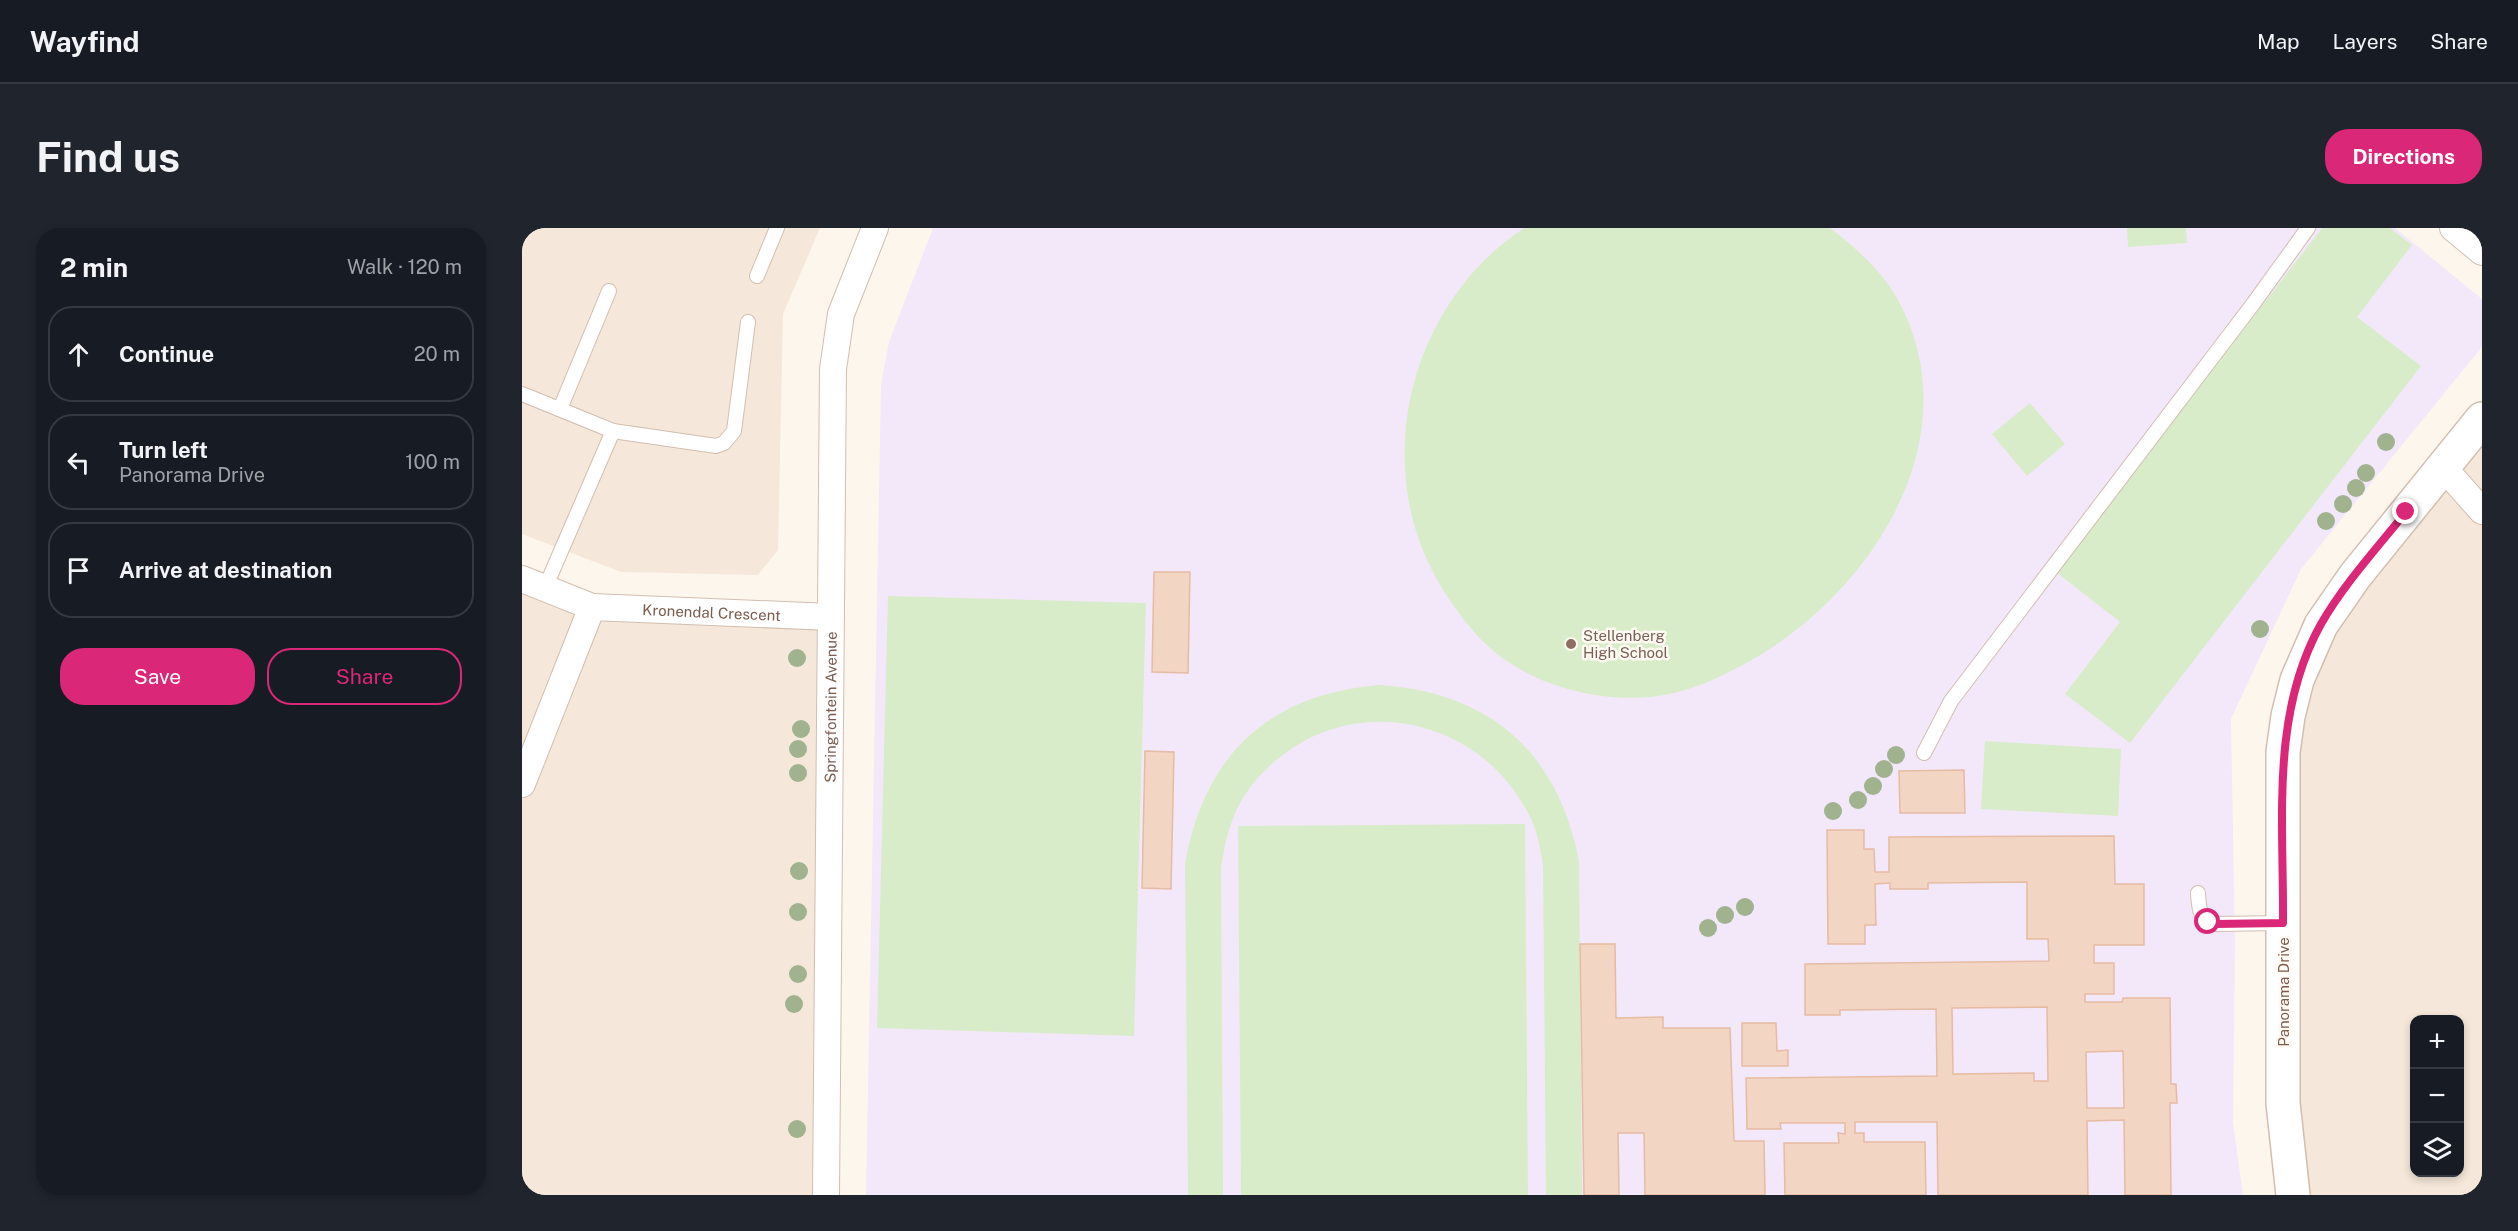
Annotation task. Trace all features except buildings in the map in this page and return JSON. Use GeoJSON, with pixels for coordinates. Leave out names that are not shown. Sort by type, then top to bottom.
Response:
{"type":"FeatureCollection","features":[{"type":"Feature","properties":{"kind":"street","name":"Springfontein Avenue"},"geometry":{"type":"LineString","coordinates":[[826,1195],[833,369],[836,337],[849,291],[875,228]]}},
{"type":"Feature","properties":{"kind":"street"},"geometry":{"type":"LineString","coordinates":[[2453,228],[2482,252]]}},
{"type":"Feature","properties":{"kind":"street","name":"Panorama Drive"},"geometry":{"type":"LineString","coordinates":[[2293,1195],[2283,1103],[2283,752],[2288,716],[2307,652],[2336,600],[2482,419]]}},
{"type":"Feature","properties":{"kind":"street"},"geometry":{"type":"LineString","coordinates":[[2443,467],[2482,512]]}},
{"type":"Feature","properties":{"kind":"street","name":"Kronendal Crescent"},"geometry":{"type":"LineString","coordinates":[[522,579],[592,607],[831,617]]}},
{"type":"Feature","properties":{"kind":"street"},"geometry":{"type":"LineString","coordinates":[[522,784],[592,607]]}},
{"type":"Feature","properties":{"kind":"lane"},"geometry":{"type":"LineString","coordinates":[[757,276],[777,228]]}},
{"type":"Feature","properties":{"kind":"lane"},"geometry":{"type":"LineString","coordinates":[[1924,753],[1952,701],[2308,228]]}},
{"type":"Feature","properties":{"kind":"lane"},"geometry":{"type":"LineString","coordinates":[[560,409],[609,291]]}},
{"type":"Feature","properties":{"kind":"lane"},"geometry":{"type":"LineString","coordinates":[[522,394],[613,431],[707,446],[724,443],[730,438],[736,423],[748,322]]}},
{"type":"Feature","properties":{"kind":"lane"},"geometry":{"type":"LineString","coordinates":[[545,588],[613,431]]}},
{"type":"Feature","properties":{"kind":"lane"},"geometry":{"type":"LineString","coordinates":[[2198,893],[2199,911],[2208,922],[2215,924],[2283,923]]}},
{"type":"Feature","properties":{"kind":"shaded area"},"geometry":{"type":"Polygon","coordinates":[[[522,228],[820,228],[783,314],[778,550],[758,575],[621,572],[522,534],[522,228]]]}},
{"type":"Feature","properties":{"kind":"shaded area","name":"Stellenberg High School"},"geometry":{"type":"Polygon","coordinates":[[[933,228],[2395,228],[2482,299],[2482,347],[2301,569],[2231,719],[2235,945],[2233,1123],[2243,1195],[866,1195],[881,384],[889,342],[933,228]]]}},
{"type":"Feature","properties":{"kind":"shaded area"},"geometry":{"type":"Polygon","coordinates":[[[2482,416],[2482,1195],[2293,1195],[2293,684],[2482,416]]]}},
{"type":"Feature","properties":{"kind":"shaded area"},"geometry":{"type":"Polygon","coordinates":[[[522,575],[594,603],[827,612],[824,1195],[522,1195],[522,575]]]}},
{"type":"Feature","properties":{"kind":"green space"},"geometry":{"type":"Polygon","coordinates":[[[1524,228],[1830,228],[1867,260],[1891,288],[1918,351],[1924,404],[1916,456],[1897,507],[1870,554],[1834,596],[1793,633],[1728,673],[1686,690],[1651,697],[1599,696],[1548,682],[1523,671],[1489,647],[1470,627],[1444,591],[1424,553],[1411,512],[1405,468],[1405,433],[1410,398],[1420,364],[1433,332],[1450,302],[1471,274],[1496,249],[1524,228]]]}},
{"type":"Feature","properties":{"kind":"green space"},"geometry":{"type":"Polygon","coordinates":[[[2127,228],[2186,228],[2187,243],[2128,247],[2127,228]]]}},
{"type":"Feature","properties":{"kind":"green space"},"geometry":{"type":"Polygon","coordinates":[[[2322,228],[2390,228],[2412,245],[2357,317],[2421,366],[2130,743],[2065,694],[2120,622],[2056,572],[2322,228]]]}},
{"type":"Feature","properties":{"kind":"green space"},"geometry":{"type":"Polygon","coordinates":[[[2030,403],[2065,444],[2027,476],[1992,434],[2030,403]]]}},
{"type":"Feature","properties":{"kind":"green space"},"geometry":{"type":"Polygon","coordinates":[[[888,596],[1146,603],[1134,1036],[877,1028],[888,596]]]}},
{"type":"Feature","properties":{"kind":"green space"},"geometry":{"type":"Polygon","coordinates":[[[1379,685],[1419,690],[1454,700],[1486,715],[1513,735],[1536,759],[1554,788],[1569,822],[1579,861],[1582,1195],[1546,1195],[1543,865],[1534,825],[1508,783],[1484,759],[1455,740],[1423,728],[1390,722],[1356,724],[1323,732],[1291,749],[1257,779],[1243,798],[1233,818],[1221,867],[1223,1195],[1188,1195],[1185,864],[1194,825],[1208,791],[1226,762],[1248,737],[1274,717],[1305,701],[1340,691],[1379,685]]]}},
{"type":"Feature","properties":{"kind":"green space"},"geometry":{"type":"Polygon","coordinates":[[[1985,741],[2121,749],[2118,816],[1981,809],[1985,741]]]}},
{"type":"Feature","properties":{"kind":"green space"},"geometry":{"type":"Polygon","coordinates":[[[1525,824],[1528,1195],[1241,1195],[1238,826],[1525,824]]]}},
{"type":"Feature","properties":{"kind":"place","name":"Stellenberg High School"},"geometry":{"type":"Point","coordinates":[1571,644]}},
{"type":"Feature","properties":{"kind":"route"},"geometry":{"type":"LineString","coordinates":[[2208,922],[2215,924],[2283,923],[2283,752],[2288,716],[2297,680],[2307,652],[2336,600],[2406,512]]}}]}
